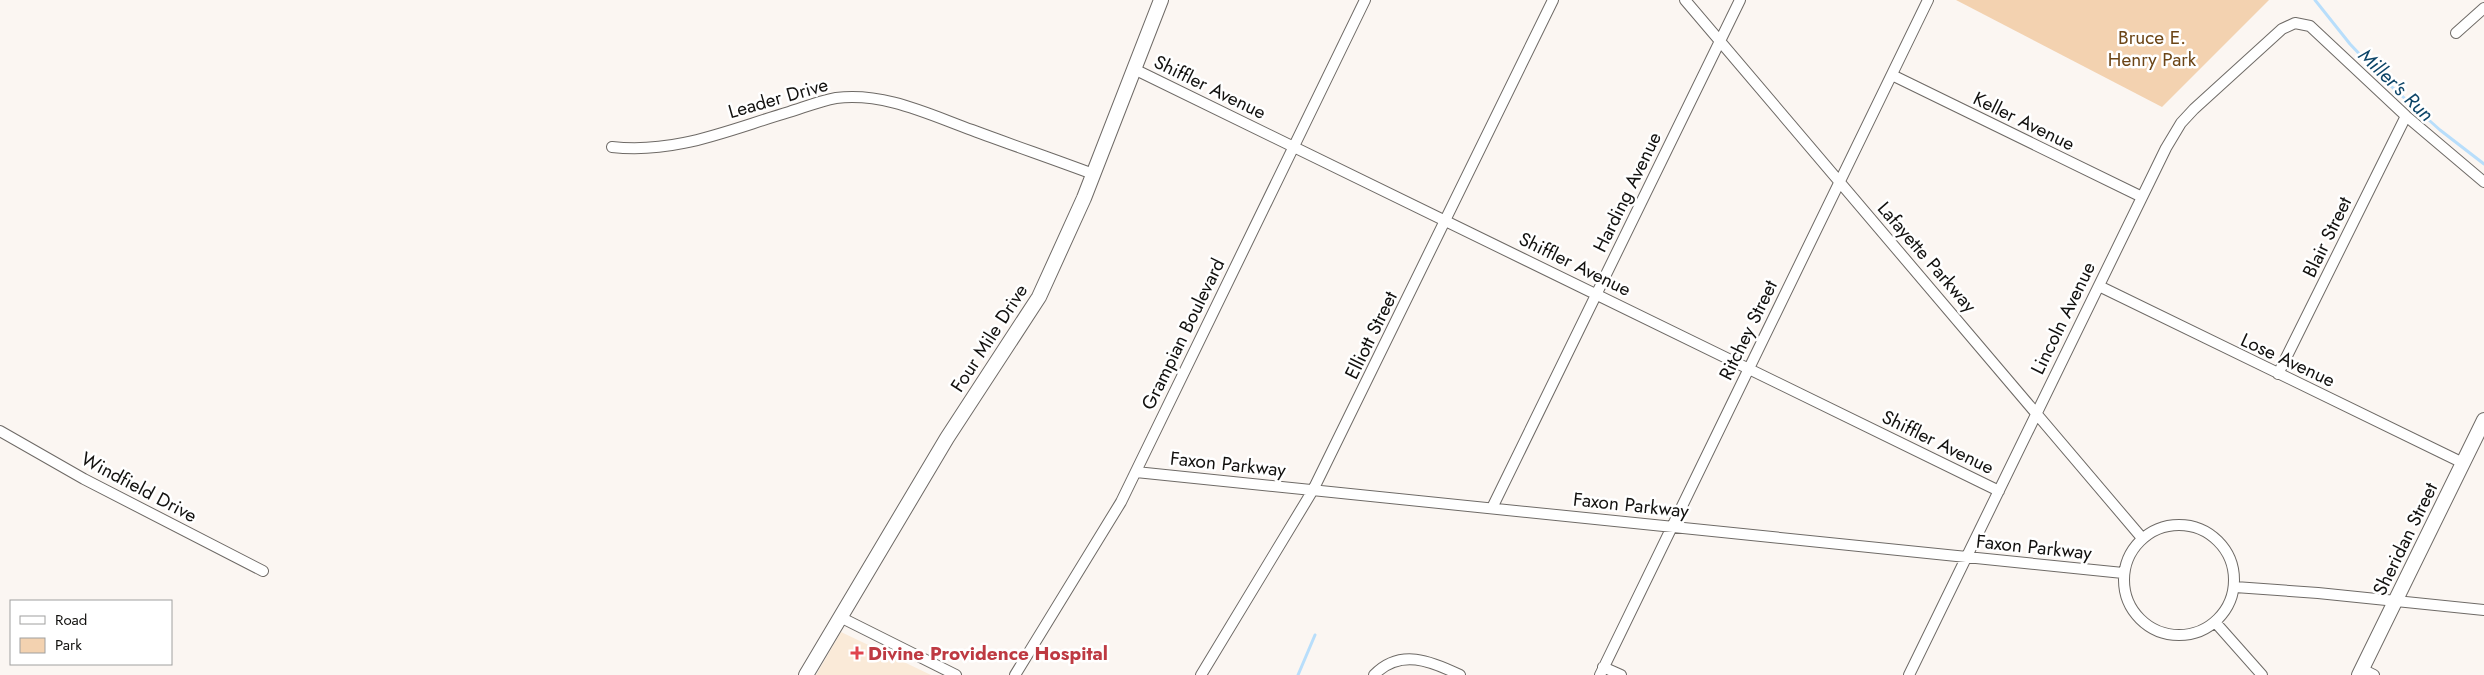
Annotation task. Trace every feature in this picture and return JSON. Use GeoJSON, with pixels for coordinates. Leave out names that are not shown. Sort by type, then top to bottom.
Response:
{"type":"FeatureCollection","features":[{"type":"Feature","properties":{"kind":"street","name":"Four Mile Drive"},"geometry":{"type":"LineString","coordinates":[[806,675],[947,438],[1039,297],[1056,264],[1093,174],[1161,0]]}},
{"type":"Feature","properties":{"kind":"street","name":"Grampian Boulevard"},"geometry":{"type":"LineString","coordinates":[[1015,675],[1109,523],[1136,472],[1365,0]]}},
{"type":"Feature","properties":{"kind":"street","name":"Elliott Street"},"geometry":{"type":"LineString","coordinates":[[1201,675],[1313,490],[1553,0]]}},
{"type":"Feature","properties":{"kind":"street","name":"Lafayette Parkway"},"geometry":{"type":"LineString","coordinates":[[1685,0],[2037,412],[2142,538]]}},
{"type":"Feature","properties":{"kind":"street","name":"Harding Avenue"},"geometry":{"type":"LineString","coordinates":[[1492,508],[1740,0]]}},
{"type":"Feature","properties":{"kind":"street","name":"Ritchey Street"},"geometry":{"type":"LineString","coordinates":[[1602,671],[1670,527],[1928,0]]}},
{"type":"Feature","properties":{"kind":"street"},"geometry":{"type":"LineString","coordinates":[[2456,33],[2484,8]]}},
{"type":"Feature","properties":{"kind":"street","name":"Lincoln Avenue"},"geometry":{"type":"LineString","coordinates":[[1909,675],[2098,286],[2181,122],[2282,29],[2289,25],[2303,23],[2320,34],[2406,116]]}},
{"type":"Feature","properties":{"kind":"street","name":"Shiffler Avenue"},"geometry":{"type":"LineString","coordinates":[[1134,69],[1999,491]]}},
{"type":"Feature","properties":{"kind":"street","name":"Keller Avenue"},"geometry":{"type":"LineString","coordinates":[[1892,75],[2142,197]]}},
{"type":"Feature","properties":{"kind":"street","name":"Leader Drive"},"geometry":{"type":"LineString","coordinates":[[612,147],[650,150],[670,147],[730,131],[814,103],[835,98],[871,98],[910,107],[1093,174]]}},
{"type":"Feature","properties":{"kind":"street"},"geometry":{"type":"LineString","coordinates":[[2406,116],[2484,182]]}},
{"type":"Feature","properties":{"kind":"street","name":"Blair Street"},"geometry":{"type":"LineString","coordinates":[[2278,374],[2406,116]]}},
{"type":"Feature","properties":{"kind":"street","name":"Lose Avenue"},"geometry":{"type":"LineString","coordinates":[[2098,286],[2463,462]]}},
{"type":"Feature","properties":{"kind":"street","name":"Sheridan Street"},"geometry":{"type":"LineString","coordinates":[[2365,673],[2396,600],[2463,462],[2480,438],[2484,420]]}},
{"type":"Feature","properties":{"kind":"street","name":"Windfield Drive"},"geometry":{"type":"LineString","coordinates":[[0,431],[84,479],[263,571]]}},
{"type":"Feature","properties":{"kind":"street","name":"Faxon Parkway"},"geometry":{"type":"LineString","coordinates":[[1136,472],[2123,573]]}},
{"type":"Feature","properties":{"kind":"street"},"geometry":{"type":"LineString","coordinates":[[2184,524],[2206,531],[2223,545],[2233,565],[2235,587],[2230,603],[2215,622],[2196,633],[2183,635],[2161,632],[2149,626],[2131,607],[2125,595],[2123,573],[2128,557],[2142,538],[2162,527],[2184,524]]}},
{"type":"Feature","properties":{"kind":"street"},"geometry":{"type":"LineString","coordinates":[[2235,587],[2396,600],[2484,610]]}},
{"type":"Feature","properties":{"kind":"street"},"geometry":{"type":"LineString","coordinates":[[840,617],[956,675]]}},
{"type":"Feature","properties":{"kind":"street"},"geometry":{"type":"LineString","coordinates":[[2215,622],[2262,675]]}},
{"type":"Feature","properties":{"kind":"street"},"geometry":{"type":"LineString","coordinates":[[1374,675],[1396,661],[1409,658],[1431,661],[1460,675]]}},
{"type":"Feature","properties":{"kind":"street"},"geometry":{"type":"LineString","coordinates":[[1602,671],[1621,675]]}},
{"type":"Feature","properties":{"kind":"shaded area","name":"Divine Providence Hospital"},"geometry":{"type":"Polygon","coordinates":[[[841,632],[881,651],[931,675],[816,675],[841,632]]]}},
{"type":"Feature","properties":{"kind":"green space","name":"Bruce E. Henry Park"},"geometry":{"type":"Polygon","coordinates":[[[1956,0],[2269,0],[2162,107],[1956,0]]]}},
{"type":"Feature","properties":{"kind":"waterway","name":"Miller's Run"},"geometry":{"type":"LineString","coordinates":[[2315,0],[2350,44],[2383,79],[2440,130],[2484,164]]}},
{"type":"Feature","properties":{"kind":"waterway"},"geometry":{"type":"LineString","coordinates":[[1298,675],[1315,635]]}},
{"type":"Feature","properties":{"kind":"place","name":"Divine Providence Hospital"},"geometry":{"type":"Point","coordinates":[857,653]}}]}
